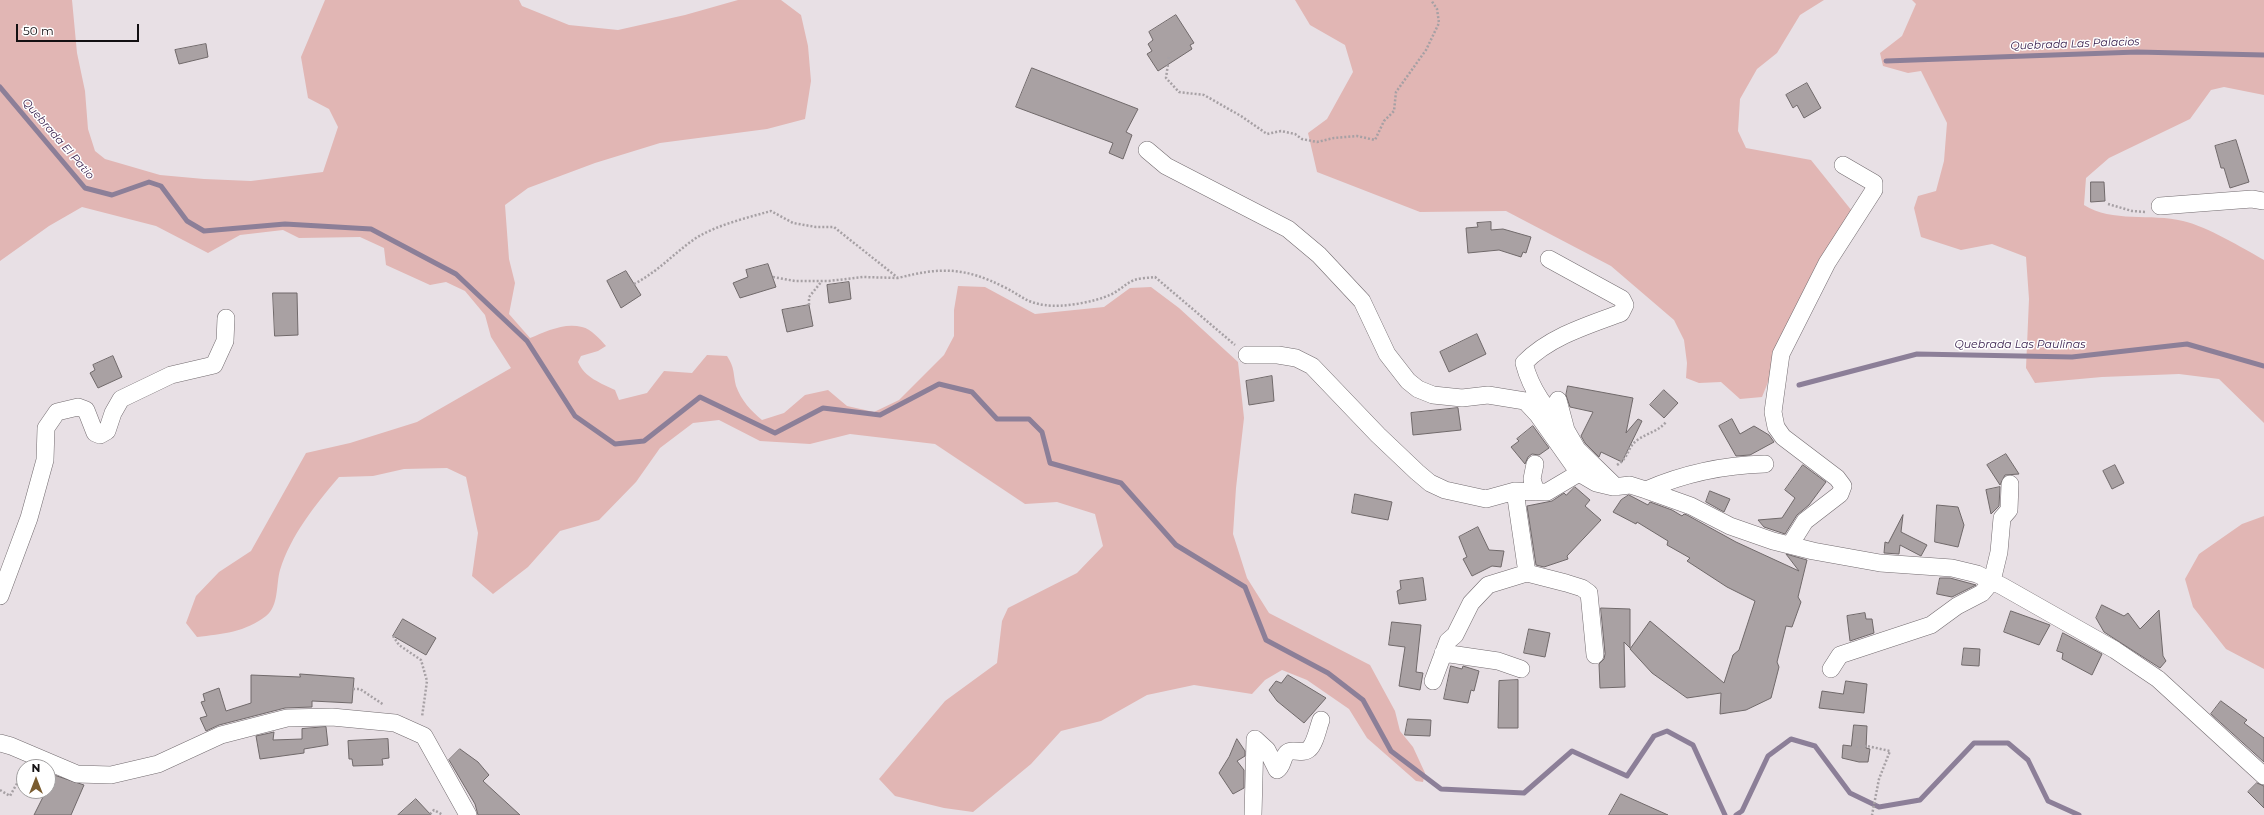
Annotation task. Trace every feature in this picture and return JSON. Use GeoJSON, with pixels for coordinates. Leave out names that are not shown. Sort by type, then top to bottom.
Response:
{"type":"FeatureCollection","features":[{"type":"Feature","properties":{"kind":"street"},"geometry":{"type":"LineString","coordinates":[[1147,150],[1166,166],[1288,229],[1318,254],[1362,301],[1387,354],[1408,381],[1418,389],[1433,395],[1462,398],[1488,395],[1525,401],[1551,431],[1579,473],[1596,483],[1616,487],[1630,485],[1646,490],[1691,506],[1730,526],[1790,545],[1880,563],[1952,568],[1977,574],[2115,650],[2158,679],[2264,776]]}},
{"type":"Feature","properties":{"kind":"street"},"geometry":{"type":"LineString","coordinates":[[1790,545],[1805,521],[1821,506],[1840,494],[1843,486],[1837,478],[1783,437],[1776,427],[1773,412],[1782,354],[1827,263],[1874,190],[1874,183],[1843,165]]}},
{"type":"Feature","properties":{"kind":"street"},"geometry":{"type":"LineString","coordinates":[[2160,206],[2252,199],[2264,202]]}},
{"type":"Feature","properties":{"kind":"street"},"geometry":{"type":"LineString","coordinates":[[1550,259],[1622,299],[1625,305],[1621,313],[1582,327],[1534,353],[1524,363],[1528,379],[1540,402],[1566,430],[1577,449],[1616,487]]}},
{"type":"Feature","properties":{"kind":"street"},"geometry":{"type":"LineString","coordinates":[[0,596],[29,518],[45,460],[46,428],[57,412],[78,407],[86,410],[95,433],[100,435],[107,431],[113,413],[121,399],[171,375],[214,365],[225,341],[226,318]]}},
{"type":"Feature","properties":{"kind":"street"},"geometry":{"type":"LineString","coordinates":[[1247,355],[1278,355],[1296,358],[1312,366],[1378,435],[1430,483],[1465,495],[1486,499],[1516,491],[1547,492],[1579,473]]}},
{"type":"Feature","properties":{"kind":"street"},"geometry":{"type":"LineString","coordinates":[[1558,400],[1566,430]]}},
{"type":"Feature","properties":{"kind":"street"},"geometry":{"type":"LineString","coordinates":[[1534,464],[1532,479],[1536,492]]}},
{"type":"Feature","properties":{"kind":"street"},"geometry":{"type":"LineString","coordinates":[[1646,490],[1669,480],[1713,470],[1741,464],[1765,464]]}},
{"type":"Feature","properties":{"kind":"street"},"geometry":{"type":"LineString","coordinates":[[1832,669],[1840,655],[1932,625],[1957,606],[1982,593],[1992,582],[1999,552],[2002,518],[2009,510],[2010,484]]}},
{"type":"Feature","properties":{"kind":"street"},"geometry":{"type":"LineString","coordinates":[[1516,491],[1527,573]]}},
{"type":"Feature","properties":{"kind":"street"},"geometry":{"type":"LineString","coordinates":[[1433,681],[1443,653],[1471,604],[1488,585],[1527,573],[1566,582],[1582,588],[1589,593],[1589,611],[1595,655]]}},
{"type":"Feature","properties":{"kind":"street"},"geometry":{"type":"LineString","coordinates":[[1443,653],[1498,661],[1521,669]]}},
{"type":"Feature","properties":{"kind":"street"},"geometry":{"type":"LineString","coordinates":[[0,743],[11,746],[77,774],[111,775],[158,764],[221,735],[287,718],[364,719],[395,724],[424,736],[468,815]]}},
{"type":"Feature","properties":{"kind":"street"},"geometry":{"type":"LineString","coordinates":[[1253,815],[1255,739],[1267,750],[1277,770],[1280,768],[1286,754],[1290,751],[1306,751],[1310,749],[1321,720]]}},
{"type":"Feature","properties":{"kind":"path"},"geometry":{"type":"LineString","coordinates":[[1168,57],[1166,78],[1179,92],[1204,95],[1241,116],[1267,134],[1281,131],[1295,134],[1302,139],[1317,142],[1334,138],[1356,136],[1375,140],[1384,121],[1394,111],[1396,92],[1426,50],[1439,23],[1437,9],[1431,0]]}},
{"type":"Feature","properties":{"kind":"path"},"geometry":{"type":"LineString","coordinates":[[2108,204],[2132,211],[2145,212],[2156,210],[2160,206]]}},
{"type":"Feature","properties":{"kind":"path"},"geometry":{"type":"LineString","coordinates":[[634,284],[652,275],[696,238],[732,223],[770,211],[793,223],[816,227],[834,227],[898,278]]}},
{"type":"Feature","properties":{"kind":"path"},"geometry":{"type":"LineString","coordinates":[[773,277],[795,281],[822,281],[863,277],[898,278],[922,272],[952,269],[973,274],[1005,287],[1027,302],[1046,306],[1060,306],[1110,295],[1135,280],[1155,277],[1247,355]]}},
{"type":"Feature","properties":{"kind":"path"},"geometry":{"type":"LineString","coordinates":[[808,305],[809,297],[822,281]]}},
{"type":"Feature","properties":{"kind":"path"},"geometry":{"type":"LineString","coordinates":[[1603,473],[1625,461],[1630,448],[1636,441],[1662,428],[1666,422]]}},
{"type":"Feature","properties":{"kind":"path"},"geometry":{"type":"LineString","coordinates":[[393,636],[399,645],[421,660],[427,681],[419,734]]}},
{"type":"Feature","properties":{"kind":"path"},"geometry":{"type":"LineString","coordinates":[[1856,747],[1867,746],[1890,751],[1879,779],[1872,815]]}},
{"type":"Feature","properties":{"kind":"path"},"geometry":{"type":"LineString","coordinates":[[0,790],[10,796],[16,785]]}},
{"type":"Feature","properties":{"kind":"path"},"geometry":{"type":"LineString","coordinates":[[430,814],[434,810],[443,815]]}},
{"type":"Feature","properties":{"kind":"shaded area"},"geometry":{"type":"Polygon","coordinates":[[[0,0],[72,0],[77,53],[85,91],[88,129],[95,151],[105,159],[160,175],[251,181],[323,172],[338,127],[329,109],[308,98],[301,57],[325,0],[519,0],[522,6],[569,25],[618,30],[685,15],[738,0],[781,0],[801,15],[808,46],[811,81],[805,119],[767,129],[660,143],[595,163],[528,188],[505,205],[509,259],[515,283],[509,314],[530,338],[555,328],[568,326],[582,327],[592,332],[606,346],[598,351],[581,356],[578,362],[581,368],[589,376],[615,390],[619,400],[647,393],[664,371],[692,373],[707,355],[727,356],[733,368],[736,386],[741,396],[750,409],[762,420],[784,413],[805,395],[828,390],[847,406],[874,412],[899,400],[944,355],[954,336],[954,310],[958,286],[985,287],[1035,314],[1104,307],[1130,288],[1151,287],[1179,308],[1238,362],[1244,418],[1236,488],[1233,534],[1247,578],[1269,613],[1370,665],[1395,711],[1400,731],[1413,747],[1425,773],[1423,782],[1416,781],[1367,738],[1349,709],[1307,680],[1282,670],[1265,680],[1252,694],[1194,685],[1147,695],[1101,721],[1061,731],[1031,764],[973,812],[944,808],[895,796],[879,779],[945,701],[997,663],[1002,621],[1008,608],[1077,573],[1103,546],[1095,514],[1057,502],[1025,504],[935,444],[850,434],[810,444],[760,441],[719,420],[693,423],[660,448],[636,482],[599,520],[560,531],[528,567],[493,594],[472,576],[478,533],[466,477],[447,468],[404,469],[373,476],[339,477],[321,498],[290,545],[280,570],[275,601],[270,612],[250,626],[242,629],[197,637],[186,623],[196,596],[219,572],[251,551],[306,453],[350,443],[417,422],[511,368],[491,337],[485,315],[465,291],[446,282],[430,285],[386,265],[384,248],[360,237],[299,238],[283,230],[240,235],[208,253],[156,226],[82,207],[49,226],[0,261],[0,0]]]}},
{"type":"Feature","properties":{"kind":"shaded area"},"geometry":{"type":"Polygon","coordinates":[[[1295,0],[1824,0],[1800,15],[1777,53],[1757,69],[1740,99],[1738,131],[1746,148],[1811,160],[1852,211],[1809,281],[1762,397],[1740,399],[1721,382],[1699,383],[1686,378],[1687,363],[1684,340],[1674,320],[1611,266],[1506,211],[1420,212],[1317,172],[1308,133],[1327,119],[1353,72],[1345,45],[1310,25],[1295,0]]]}},
{"type":"Feature","properties":{"kind":"shaded area"},"geometry":{"type":"Polygon","coordinates":[[[1912,0],[2264,0],[2264,95],[2224,87],[2211,90],[2190,119],[2109,158],[2086,178],[2084,205],[2095,211],[2107,214],[2171,219],[2193,224],[2224,238],[2264,260],[2264,423],[2219,379],[2179,374],[2102,377],[2035,383],[2026,368],[2029,299],[2026,257],[1992,244],[1961,250],[1921,237],[1914,208],[1918,196],[1936,191],[1944,161],[1947,123],[1921,71],[1908,73],[1883,66],[1880,53],[1902,36],[1916,4],[1912,0]]]}},
{"type":"Feature","properties":{"kind":"shaded area"},"geometry":{"type":"Polygon","coordinates":[[[2264,516],[2264,669],[2226,649],[2193,607],[2185,579],[2199,554],[2242,524],[2264,516]]]}},
{"type":"Feature","properties":{"kind":"building"},"geometry":{"type":"Polygon","coordinates":[[[1176,15],[1194,43],[1190,45],[1192,49],[1158,71],[1147,54],[1152,51],[1148,44],[1153,40],[1149,32],[1176,15]]]}},
{"type":"Feature","properties":{"kind":"building"},"geometry":{"type":"Polygon","coordinates":[[[206,44],[208,57],[179,64],[175,50],[206,44]]]}},
{"type":"Feature","properties":{"kind":"building"},"geometry":{"type":"Polygon","coordinates":[[[1032,68],[1138,109],[1126,132],[1132,135],[1123,159],[1109,153],[1113,143],[1016,107],[1032,68]]]}},
{"type":"Feature","properties":{"kind":"building"},"geometry":{"type":"Polygon","coordinates":[[[1807,83],[1821,108],[1804,118],[1797,105],[1793,108],[1786,95],[1807,83]]]}},
{"type":"Feature","properties":{"kind":"building"},"geometry":{"type":"Polygon","coordinates":[[[2236,140],[2249,182],[2230,188],[2224,168],[2221,168],[2215,146],[2236,140]]]}},
{"type":"Feature","properties":{"kind":"building"},"geometry":{"type":"Polygon","coordinates":[[[2091,182],[2104,182],[2105,201],[2091,202],[2091,182]]]}},
{"type":"Feature","properties":{"kind":"building"},"geometry":{"type":"Polygon","coordinates":[[[1491,222],[1491,230],[1503,229],[1531,237],[1526,253],[1523,252],[1521,257],[1499,250],[1468,253],[1466,228],[1478,227],[1477,223],[1491,222]]]}},
{"type":"Feature","properties":{"kind":"building"},"geometry":{"type":"Polygon","coordinates":[[[768,264],[776,287],[740,298],[733,283],[748,277],[746,270],[768,264]]]}},
{"type":"Feature","properties":{"kind":"building"},"geometry":{"type":"Polygon","coordinates":[[[626,271],[641,295],[621,308],[607,281],[626,271]]]}},
{"type":"Feature","properties":{"kind":"building"},"geometry":{"type":"Polygon","coordinates":[[[849,282],[851,299],[829,303],[827,285],[849,282]]]}},
{"type":"Feature","properties":{"kind":"building"},"geometry":{"type":"Polygon","coordinates":[[[273,293],[297,293],[298,335],[275,336],[273,293]]]}},
{"type":"Feature","properties":{"kind":"building"},"geometry":{"type":"Polygon","coordinates":[[[809,305],[813,326],[787,332],[782,310],[809,305]]]}},
{"type":"Feature","properties":{"kind":"building"},"geometry":{"type":"Polygon","coordinates":[[[1477,334],[1486,354],[1449,372],[1440,352],[1477,334]]]}},
{"type":"Feature","properties":{"kind":"building"},"geometry":{"type":"Polygon","coordinates":[[[113,356],[122,377],[98,388],[90,373],[95,370],[93,365],[113,356]]]}},
{"type":"Feature","properties":{"kind":"building"},"geometry":{"type":"Polygon","coordinates":[[[1272,376],[1274,401],[1249,405],[1246,381],[1272,376]]]}},
{"type":"Feature","properties":{"kind":"building"},"geometry":{"type":"Polygon","coordinates":[[[1568,386],[1633,398],[1626,433],[1638,419],[1642,421],[1622,462],[1601,452],[1599,457],[1585,443],[1581,436],[1593,412],[1570,407],[1566,395],[1568,386]]]}},
{"type":"Feature","properties":{"kind":"building"},"geometry":{"type":"Polygon","coordinates":[[[1664,390],[1678,403],[1664,418],[1650,405],[1664,390]]]}},
{"type":"Feature","properties":{"kind":"building"},"geometry":{"type":"Polygon","coordinates":[[[1458,408],[1461,430],[1413,435],[1411,413],[1458,408]]]}},
{"type":"Feature","properties":{"kind":"building"},"geometry":{"type":"Polygon","coordinates":[[[1732,419],[1740,434],[1754,426],[1769,435],[1774,442],[1750,455],[1736,456],[1719,426],[1732,419]]]}},
{"type":"Feature","properties":{"kind":"building"},"geometry":{"type":"Polygon","coordinates":[[[1533,426],[1549,448],[1539,455],[1532,454],[1528,457],[1525,464],[1511,447],[1519,441],[1517,439],[1533,426]]]}},
{"type":"Feature","properties":{"kind":"building"},"geometry":{"type":"Polygon","coordinates":[[[2006,454],[2019,474],[2005,475],[2000,485],[1987,465],[2006,454]]]}},
{"type":"Feature","properties":{"kind":"building"},"geometry":{"type":"Polygon","coordinates":[[[1803,465],[1826,482],[1809,505],[1797,515],[1785,534],[1764,527],[1758,520],[1782,518],[1795,498],[1785,490],[1803,465]]]}},
{"type":"Feature","properties":{"kind":"building"},"geometry":{"type":"Polygon","coordinates":[[[2115,465],[2124,483],[2112,489],[2103,471],[2115,465]]]}},
{"type":"Feature","properties":{"kind":"building"},"geometry":{"type":"Polygon","coordinates":[[[1575,487],[1590,500],[1585,506],[1601,520],[1567,556],[1568,559],[1544,567],[1536,565],[1527,506],[1552,501],[1564,493],[1566,495],[1575,487]]]}},
{"type":"Feature","properties":{"kind":"building"},"geometry":{"type":"Polygon","coordinates":[[[2000,487],[1999,506],[1991,514],[1986,490],[2000,487]]]}},
{"type":"Feature","properties":{"kind":"building"},"geometry":{"type":"Polygon","coordinates":[[[1710,491],[1730,499],[1724,512],[1706,502],[1710,491]]]}},
{"type":"Feature","properties":{"kind":"building"},"geometry":{"type":"Polygon","coordinates":[[[1355,494],[1392,502],[1388,520],[1352,513],[1355,494]]]}},
{"type":"Feature","properties":{"kind":"building"},"geometry":{"type":"Polygon","coordinates":[[[1629,495],[1648,505],[1650,502],[1672,510],[1682,516],[1684,514],[1687,515],[1736,542],[1799,571],[1786,554],[1807,560],[1798,597],[1801,602],[1792,627],[1786,626],[1777,662],[1779,667],[1771,698],[1746,710],[1720,714],[1721,693],[1687,698],[1652,673],[1630,649],[1650,621],[1724,683],[1733,655],[1739,650],[1755,601],[1727,587],[1687,561],[1690,558],[1667,545],[1668,541],[1637,522],[1636,524],[1613,512],[1621,500],[1629,495]]]}},
{"type":"Feature","properties":{"kind":"building"},"geometry":{"type":"Polygon","coordinates":[[[1937,505],[1958,507],[1964,525],[1958,547],[1935,542],[1937,505]]]}},
{"type":"Feature","properties":{"kind":"building"},"geometry":{"type":"Polygon","coordinates":[[[1903,515],[1901,532],[1927,545],[1921,556],[1900,545],[1899,554],[1884,553],[1885,542],[1888,543],[1903,515]]]}},
{"type":"Feature","properties":{"kind":"building"},"geometry":{"type":"Polygon","coordinates":[[[1478,527],[1489,550],[1504,551],[1501,567],[1492,566],[1472,576],[1463,559],[1467,557],[1459,537],[1478,527]]]}},
{"type":"Feature","properties":{"kind":"building"},"geometry":{"type":"Polygon","coordinates":[[[1423,578],[1426,600],[1399,604],[1397,591],[1401,589],[1400,581],[1423,578]]]}},
{"type":"Feature","properties":{"kind":"building"},"geometry":{"type":"Polygon","coordinates":[[[1940,578],[1950,578],[1976,585],[1952,597],[1937,594],[1940,578]]]}},
{"type":"Feature","properties":{"kind":"building"},"geometry":{"type":"Polygon","coordinates":[[[2102,605],[2124,616],[2128,613],[2140,629],[2159,610],[2163,656],[2166,661],[2160,668],[2104,632],[2096,618],[2102,605]]]}},
{"type":"Feature","properties":{"kind":"building"},"geometry":{"type":"Polygon","coordinates":[[[1601,608],[1630,609],[1630,648],[1624,642],[1625,687],[1600,688],[1599,664],[1604,659],[1605,654],[1601,608]]]}},
{"type":"Feature","properties":{"kind":"building"},"geometry":{"type":"Polygon","coordinates":[[[2011,611],[2050,625],[2039,645],[2004,632],[2011,611]]]}},
{"type":"Feature","properties":{"kind":"building"},"geometry":{"type":"Polygon","coordinates":[[[1865,613],[1866,619],[1872,619],[1874,633],[1850,641],[1847,616],[1865,613]]]}},
{"type":"Feature","properties":{"kind":"building"},"geometry":{"type":"Polygon","coordinates":[[[403,619],[436,638],[426,655],[393,636],[403,619]]]}},
{"type":"Feature","properties":{"kind":"building"},"geometry":{"type":"Polygon","coordinates":[[[1392,622],[1421,625],[1416,672],[1423,673],[1420,690],[1399,686],[1405,647],[1389,645],[1392,622]]]}},
{"type":"Feature","properties":{"kind":"building"},"geometry":{"type":"Polygon","coordinates":[[[1529,629],[1550,633],[1545,657],[1524,653],[1529,629]]]}},
{"type":"Feature","properties":{"kind":"building"},"geometry":{"type":"Polygon","coordinates":[[[2063,633],[2102,654],[2092,675],[2062,659],[2063,653],[2057,651],[2063,633]]]}},
{"type":"Feature","properties":{"kind":"building"},"geometry":{"type":"Polygon","coordinates":[[[1964,648],[1980,649],[1979,666],[1962,665],[1964,648]]]}},
{"type":"Feature","properties":{"kind":"building"},"geometry":{"type":"Polygon","coordinates":[[[1451,666],[1462,669],[1463,666],[1479,671],[1474,691],[1471,690],[1468,703],[1444,699],[1451,666]]]}},
{"type":"Feature","properties":{"kind":"building"},"geometry":{"type":"Polygon","coordinates":[[[300,674],[354,678],[352,703],[312,701],[312,707],[285,708],[219,725],[206,731],[200,718],[207,716],[201,702],[205,701],[203,694],[219,688],[226,711],[251,703],[251,675],[300,677],[300,674]]]}},
{"type":"Feature","properties":{"kind":"building"},"geometry":{"type":"Polygon","coordinates":[[[1288,675],[1326,698],[1304,723],[1277,701],[1269,690],[1276,681],[1281,683],[1288,675]]]}},
{"type":"Feature","properties":{"kind":"building"},"geometry":{"type":"Polygon","coordinates":[[[1518,680],[1518,728],[1498,728],[1499,681],[1518,680]]]}},
{"type":"Feature","properties":{"kind":"building"},"geometry":{"type":"Polygon","coordinates":[[[1846,681],[1867,684],[1864,713],[1819,708],[1822,691],[1843,694],[1846,681]]]}},
{"type":"Feature","properties":{"kind":"building"},"geometry":{"type":"Polygon","coordinates":[[[2221,701],[2247,720],[2244,723],[2264,738],[2264,762],[2211,714],[2221,701]]]}},
{"type":"Feature","properties":{"kind":"building"},"geometry":{"type":"Polygon","coordinates":[[[1408,719],[1431,720],[1430,736],[1405,735],[1408,719]]]}},
{"type":"Feature","properties":{"kind":"building"},"geometry":{"type":"Polygon","coordinates":[[[1854,725],[1867,726],[1866,748],[1870,749],[1868,762],[1859,762],[1842,758],[1843,745],[1851,746],[1854,725]]]}},
{"type":"Feature","properties":{"kind":"building"},"geometry":{"type":"Polygon","coordinates":[[[326,727],[328,745],[304,749],[304,753],[260,759],[256,736],[274,732],[273,740],[302,739],[302,729],[326,727]]]}},
{"type":"Feature","properties":{"kind":"building"},"geometry":{"type":"Polygon","coordinates":[[[388,739],[389,758],[382,759],[383,765],[353,766],[352,759],[349,759],[348,741],[388,739]]]}},
{"type":"Feature","properties":{"kind":"building"},"geometry":{"type":"Polygon","coordinates":[[[1237,739],[1245,751],[1245,756],[1237,761],[1244,770],[1244,788],[1233,794],[1219,773],[1229,757],[1237,739]]]}},
{"type":"Feature","properties":{"kind":"building"},"geometry":{"type":"Polygon","coordinates":[[[460,749],[478,762],[489,775],[483,781],[520,815],[478,815],[475,804],[449,760],[460,749]]]}},
{"type":"Feature","properties":{"kind":"building"},"geometry":{"type":"Polygon","coordinates":[[[56,776],[84,785],[71,815],[34,815],[42,799],[56,799],[56,776]]]}},
{"type":"Feature","properties":{"kind":"building"},"geometry":{"type":"Polygon","coordinates":[[[2257,783],[2264,786],[2264,808],[2248,792],[2257,783]]]}},
{"type":"Feature","properties":{"kind":"building"},"geometry":{"type":"Polygon","coordinates":[[[1621,794],[1668,815],[1609,815],[1621,794]]]}},
{"type":"Feature","properties":{"kind":"building"},"geometry":{"type":"Polygon","coordinates":[[[416,799],[431,815],[398,815],[416,799]]]}},
{"type":"Feature","properties":{"kind":"waterway","name":"Quebrada Las Palacios"},"geometry":{"type":"LineString","coordinates":[[1886,61],[2137,52],[2264,55]]}},
{"type":"Feature","properties":{"kind":"waterway","name":"Quebrada El Patio"},"geometry":{"type":"LineString","coordinates":[[0,87],[85,188],[112,195],[149,182],[161,186],[187,221],[204,231],[285,224],[371,229],[456,274],[527,341],[575,416],[615,444],[644,441],[700,397],[775,433],[823,408],[880,415],[939,384],[972,392],[997,419],[1029,419],[1042,432],[1050,463],[1121,483],[1176,545],[1245,587],[1266,640],[1328,673],[1363,700],[1391,751],[1441,789],[1524,793],[1572,751],[1627,776],[1654,736],[1667,731],[1693,745],[1725,815]]}},
{"type":"Feature","properties":{"kind":"waterway","name":"Quebrada Las Paulinas"},"geometry":{"type":"LineString","coordinates":[[1799,385],[1917,354],[2072,357],[2187,344],[2264,366]]}},
{"type":"Feature","properties":{"kind":"waterway","name":"Quebrada El Patio"},"geometry":{"type":"LineString","coordinates":[[1736,815],[1742,811],[1768,756],[1791,739],[1815,746],[1850,793],[1879,807],[1920,800],[1974,743],[2008,743],[2028,760],[2048,801],[2079,815]]}}]}
